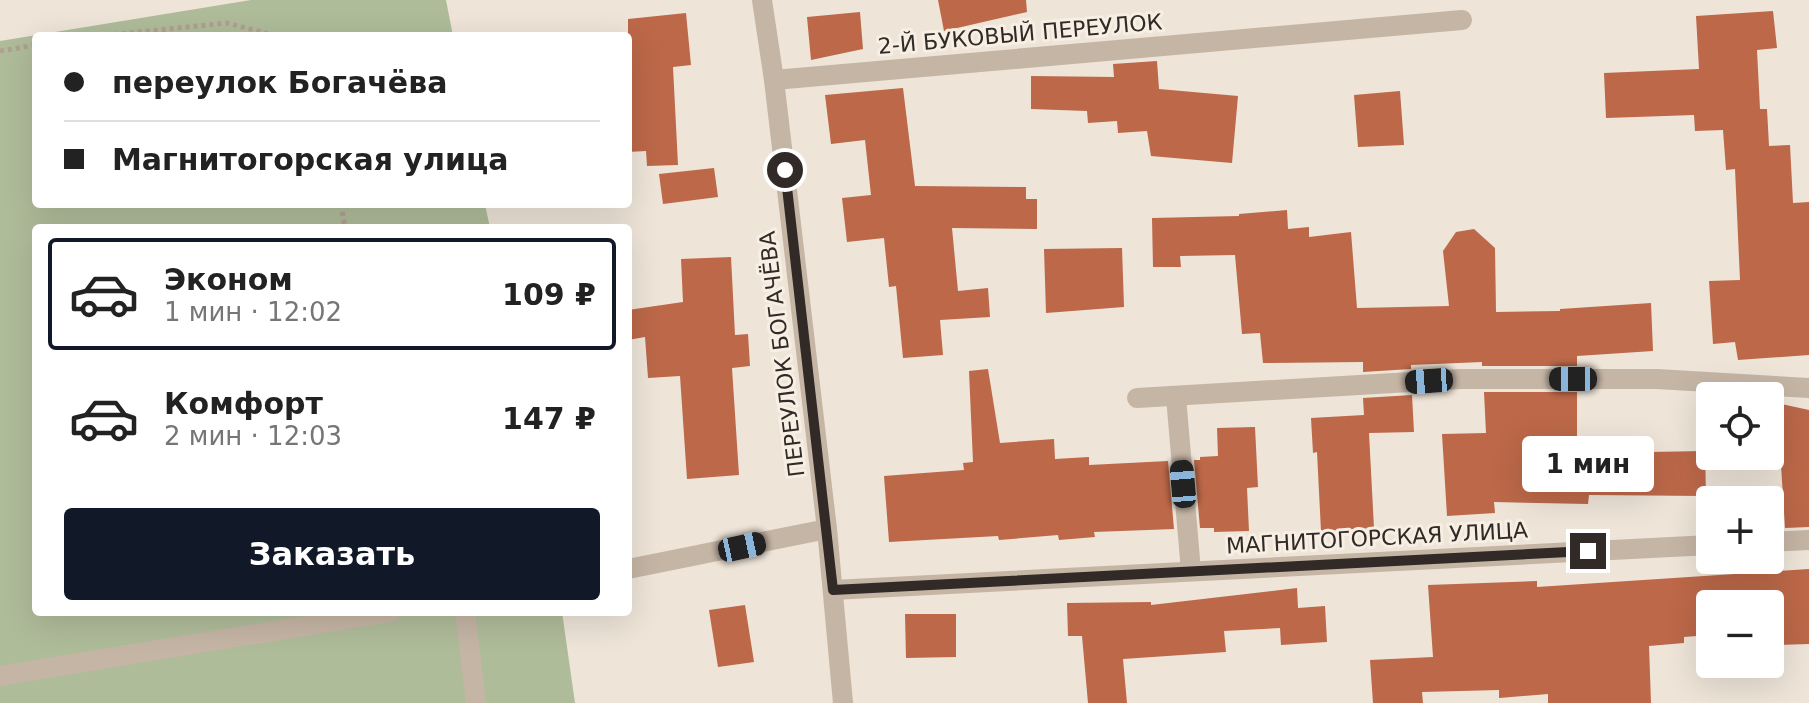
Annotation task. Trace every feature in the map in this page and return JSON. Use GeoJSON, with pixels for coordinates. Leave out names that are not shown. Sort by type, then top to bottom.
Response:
{"type":"FeatureCollection","features":[{"type":"Feature","properties":{"kind":"street","name":"ПЕРЕУЛОК БОГАЧЁВА"},"geometry":{"type":"LineString","coordinates":[[762,0],[827,529],[843,703]]}},
{"type":"Feature","properties":{"kind":"street","name":"2-Й БУКОВЫЙ ПЕРЕУЛОК"},"geometry":{"type":"LineString","coordinates":[[774,80],[1462,20]]}},
{"type":"Feature","properties":{"kind":"street"},"geometry":{"type":"LineString","coordinates":[[1137,398],[1461,379],[1657,379],[1809,388]]}},
{"type":"Feature","properties":{"kind":"street"},"geometry":{"type":"LineString","coordinates":[[1176,397],[1191,571]]}},
{"type":"Feature","properties":{"kind":"street"},"geometry":{"type":"LineString","coordinates":[[632,568],[827,529]]}},
{"type":"Feature","properties":{"kind":"street"},"geometry":{"type":"LineString","coordinates":[[1784,541],[1809,540]]}},
{"type":"Feature","properties":{"kind":"street","name":"МАГНИТОГОРСКАЯ УЛИЦА"},"geometry":{"type":"LineString","coordinates":[[833,590],[1696,546]]}},
{"type":"Feature","properties":{"kind":"street"},"geometry":{"type":"LineString","coordinates":[[0,676],[366,616]]}},
{"type":"Feature","properties":{"kind":"street"},"geometry":{"type":"LineString","coordinates":[[465,616],[476,703]]}},
{"type":"Feature","properties":{"kind":"path"},"geometry":{"type":"LineString","coordinates":[[138,32],[227,23],[262,32]]}},
{"type":"Feature","properties":{"kind":"path"},"geometry":{"type":"LineString","coordinates":[[0,51],[32,46]]}},
{"type":"Feature","properties":{"kind":"green space"},"geometry":{"type":"Polygon","coordinates":[[[251,0],[446,0],[452,32],[55,32],[251,0]]]}},
{"type":"Feature","properties":{"kind":"green space"},"geometry":{"type":"Polygon","coordinates":[[[32,36],[32,208],[486,208],[489,224],[32,224],[32,616],[563,616],[575,703],[0,703],[0,41],[32,36]]]}},
{"type":"Feature","properties":{"kind":"building"},"geometry":{"type":"Polygon","coordinates":[[[938,0],[1026,0],[1027,12],[944,31],[938,0]]]}},
{"type":"Feature","properties":{"kind":"building"},"geometry":{"type":"Polygon","coordinates":[[[1773,11],[1777,48],[1757,50],[1760,109],[1767,109],[1769,146],[1790,145],[1793,203],[1809,202],[1809,355],[1738,360],[1735,342],[1713,344],[1709,281],[1740,280],[1735,169],[1726,170],[1723,130],[1695,131],[1694,115],[1606,118],[1604,73],[1699,69],[1696,16],[1773,11]]]}},
{"type":"Feature","properties":{"kind":"building"},"geometry":{"type":"Polygon","coordinates":[[[860,12],[863,49],[811,60],[807,17],[860,12]]]}},
{"type":"Feature","properties":{"kind":"building"},"geometry":{"type":"Polygon","coordinates":[[[686,13],[691,65],[673,67],[678,165],[647,166],[646,151],[632,152],[632,32],[628,32],[628,19],[686,13]]]}},
{"type":"Feature","properties":{"kind":"building"},"geometry":{"type":"Polygon","coordinates":[[[1157,61],[1159,89],[1238,96],[1232,163],[1151,156],[1147,131],[1118,133],[1117,121],[1088,123],[1087,111],[1031,109],[1031,76],[1114,77],[1113,64],[1157,61]]]}},
{"type":"Feature","properties":{"kind":"building"},"geometry":{"type":"Polygon","coordinates":[[[903,88],[915,186],[1026,187],[1026,199],[1037,199],[1037,229],[952,228],[958,291],[988,288],[990,317],[940,320],[943,355],[903,358],[896,286],[889,287],[884,238],[847,242],[842,198],[871,195],[865,140],[831,144],[825,95],[903,88]]]}},
{"type":"Feature","properties":{"kind":"building"},"geometry":{"type":"Polygon","coordinates":[[[1400,91],[1404,145],[1358,147],[1354,95],[1400,91]]]}},
{"type":"Feature","properties":{"kind":"building"},"geometry":{"type":"Polygon","coordinates":[[[714,168],[718,197],[663,204],[659,174],[714,168]]]}},
{"type":"Feature","properties":{"kind":"building"},"geometry":{"type":"Polygon","coordinates":[[[1287,210],[1288,229],[1309,227],[1309,237],[1351,232],[1357,308],[1449,306],[1443,251],[1456,232],[1474,229],[1495,248],[1496,312],[1560,311],[1651,303],[1653,351],[1577,356],[1577,366],[1482,366],[1482,362],[1411,365],[1411,369],[1363,372],[1363,362],[1263,363],[1260,333],[1242,334],[1235,255],[1180,256],[1181,267],[1153,267],[1152,218],[1239,216],[1287,210]]]}},
{"type":"Feature","properties":{"kind":"building"},"geometry":{"type":"Polygon","coordinates":[[[1122,248],[1124,307],[1046,313],[1044,249],[1122,248]]]}},
{"type":"Feature","properties":{"kind":"building"},"geometry":{"type":"Polygon","coordinates":[[[731,257],[735,335],[748,334],[750,366],[732,368],[739,475],[687,479],[680,376],[648,378],[645,337],[632,339],[632,309],[683,302],[681,259],[731,257]]]}},
{"type":"Feature","properties":{"kind":"building"},"geometry":{"type":"Polygon","coordinates":[[[988,369],[1000,443],[1054,439],[1055,459],[1089,457],[1089,465],[1168,461],[1174,529],[1094,532],[1095,537],[1059,540],[1058,535],[999,540],[998,536],[889,542],[884,476],[964,470],[963,463],[973,462],[969,371],[988,369]]]}},
{"type":"Feature","properties":{"kind":"building"},"geometry":{"type":"Polygon","coordinates":[[[1484,392],[1577,392],[1577,441],[1592,441],[1593,453],[1696,451],[1696,470],[1705,470],[1706,486],[1696,486],[1696,496],[1589,495],[1588,504],[1494,502],[1495,513],[1447,516],[1442,434],[1486,433],[1484,392]]]}},
{"type":"Feature","properties":{"kind":"building"},"geometry":{"type":"Polygon","coordinates":[[[1412,395],[1414,432],[1369,433],[1374,528],[1321,531],[1317,452],[1313,453],[1311,418],[1364,415],[1363,398],[1412,395]]]}},
{"type":"Feature","properties":{"kind":"building"},"geometry":{"type":"Polygon","coordinates":[[[1784,405],[1809,410],[1809,527],[1785,528],[1784,405]]]}},
{"type":"Feature","properties":{"kind":"building"},"geometry":{"type":"Polygon","coordinates":[[[1255,427],[1258,487],[1247,488],[1249,531],[1214,532],[1214,528],[1200,528],[1194,460],[1218,456],[1217,428],[1255,427]]]}},
{"type":"Feature","properties":{"kind":"building"},"geometry":{"type":"Polygon","coordinates":[[[1809,569],[1809,644],[1784,645],[1784,590],[1696,590],[1696,636],[1684,637],[1684,643],[1649,646],[1651,703],[1548,703],[1548,694],[1499,698],[1499,690],[1422,692],[1423,703],[1373,703],[1370,660],[1433,657],[1428,585],[1537,581],[1537,587],[1733,574],[1784,574],[1784,571],[1809,569]]]}},
{"type":"Feature","properties":{"kind":"building"},"geometry":{"type":"Polygon","coordinates":[[[1297,588],[1298,608],[1325,606],[1327,642],[1281,645],[1280,628],[1224,631],[1226,652],[1123,659],[1127,703],[1088,703],[1082,636],[1068,636],[1067,603],[1151,602],[1151,605],[1297,588]]]}},
{"type":"Feature","properties":{"kind":"building"},"geometry":{"type":"Polygon","coordinates":[[[745,605],[754,662],[718,667],[709,610],[745,605]]]}},
{"type":"Feature","properties":{"kind":"building"},"geometry":{"type":"Polygon","coordinates":[[[905,614],[956,614],[956,657],[906,658],[905,614]]]}},
{"type":"Feature","properties":{"kind":"route"},"geometry":{"type":"LineString","coordinates":[[785,170],[833,590],[1588,551]]}}]}
